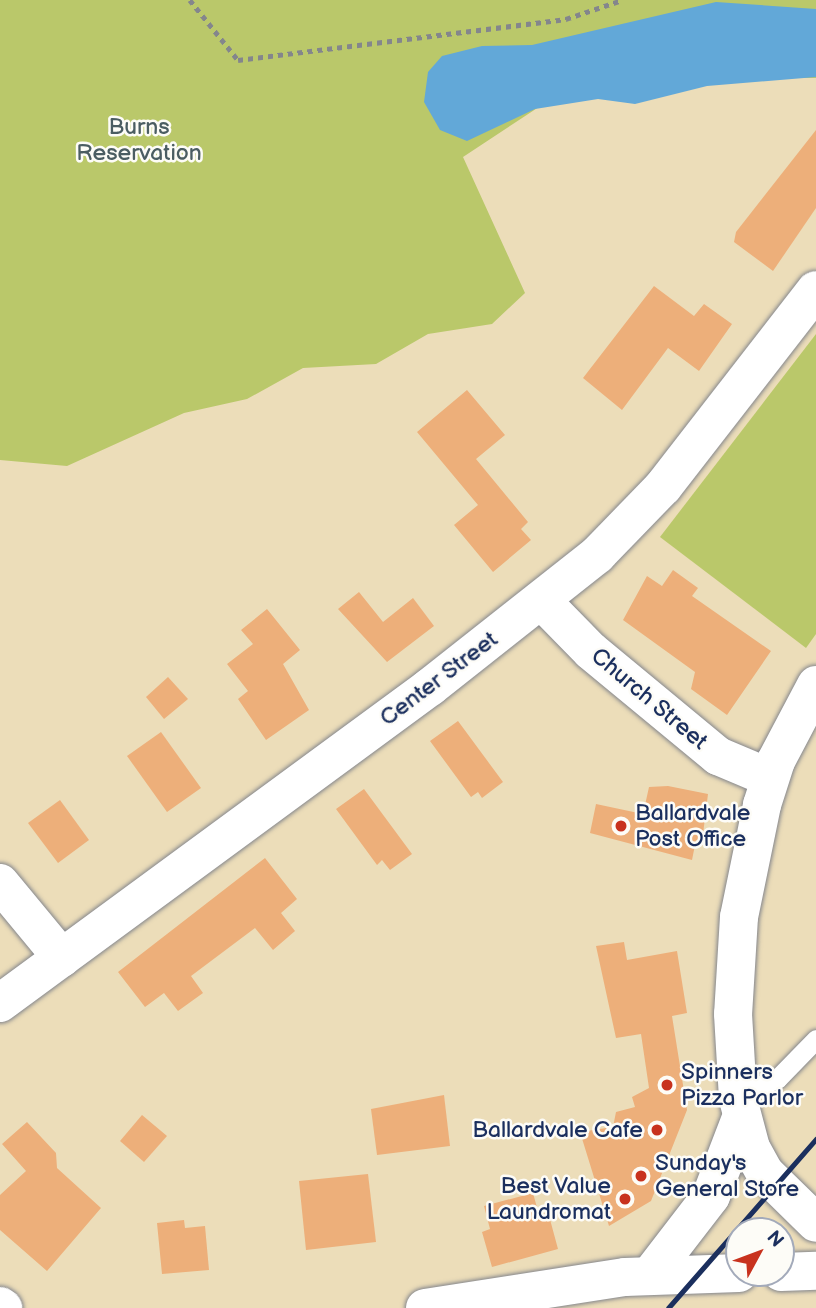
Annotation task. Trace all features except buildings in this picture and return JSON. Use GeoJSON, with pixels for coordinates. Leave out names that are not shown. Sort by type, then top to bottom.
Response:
{"type":"FeatureCollection","features":[{"type":"Feature","properties":{"kind":"street","name":"Center Street"},"geometry":{"type":"LineString","coordinates":[[0,1003],[541,600],[639,515],[816,290]]}},
{"type":"Feature","properties":{"kind":"street","name":"Church Street"},"geometry":{"type":"LineString","coordinates":[[541,600],[591,651],[718,756],[770,778]]}},
{"type":"Feature","properties":{"kind":"street"},"geometry":{"type":"LineString","coordinates":[[651,1274],[711,1196],[739,1106],[738,929],[770,778],[816,685]]}},
{"type":"Feature","properties":{"kind":"street"},"geometry":{"type":"LineString","coordinates":[[0,883],[62,958]]}},
{"type":"Feature","properties":{"kind":"street"},"geometry":{"type":"LineString","coordinates":[[739,1106],[765,1173],[816,1223]]}},
{"type":"Feature","properties":{"kind":"street"},"geometry":{"type":"LineString","coordinates":[[795,1272],[816,1272]]}},
{"type":"Feature","properties":{"kind":"street"},"geometry":{"type":"LineString","coordinates":[[425,1308],[651,1274],[725,1273]]}},
{"type":"Feature","properties":{"kind":"lane"},"geometry":{"type":"LineString","coordinates":[[739,1106],[777,1079],[816,1039]]}},
{"type":"Feature","properties":{"kind":"path"},"geometry":{"type":"LineString","coordinates":[[190,0],[238,60],[566,19],[622,0]]}},
{"type":"Feature","properties":{"kind":"green space","name":"Burns Reservation"},"geometry":{"type":"Polygon","coordinates":[[[0,0],[816,0],[816,78],[723,78],[548,101],[463,157],[525,293],[492,324],[428,334],[376,364],[303,368],[247,399],[184,413],[67,466],[0,460],[0,0]]]}},
{"type":"Feature","properties":{"kind":"green space"},"geometry":{"type":"Polygon","coordinates":[[[816,334],[816,634],[806,648],[660,537],[816,334]]]}},
{"type":"Feature","properties":{"kind":"water"},"geometry":{"type":"Polygon","coordinates":[[[716,2],[816,9],[816,77],[707,86],[635,104],[598,99],[535,109],[467,141],[440,130],[424,102],[428,72],[442,56],[482,46],[532,45],[716,2]]]}},
{"type":"Feature","properties":{"kind":"railway"},"geometry":{"type":"LineString","coordinates":[[668,1308],[816,1139]]}},
{"type":"Feature","properties":{"kind":"place","name":"Ballardvale Post Office"},"geometry":{"type":"Point","coordinates":[621,826]}},
{"type":"Feature","properties":{"kind":"place","name":"Spinners Pizza Parlor"},"geometry":{"type":"Point","coordinates":[667,1085]}},
{"type":"Feature","properties":{"kind":"place","name":"Ballardvale Cafe"},"geometry":{"type":"Point","coordinates":[657,1130]}},
{"type":"Feature","properties":{"kind":"place","name":"Sunday's General Store"},"geometry":{"type":"Point","coordinates":[641,1176]}},
{"type":"Feature","properties":{"kind":"place","name":"Best Value Laundromat"},"geometry":{"type":"Point","coordinates":[625,1199]}}]}
